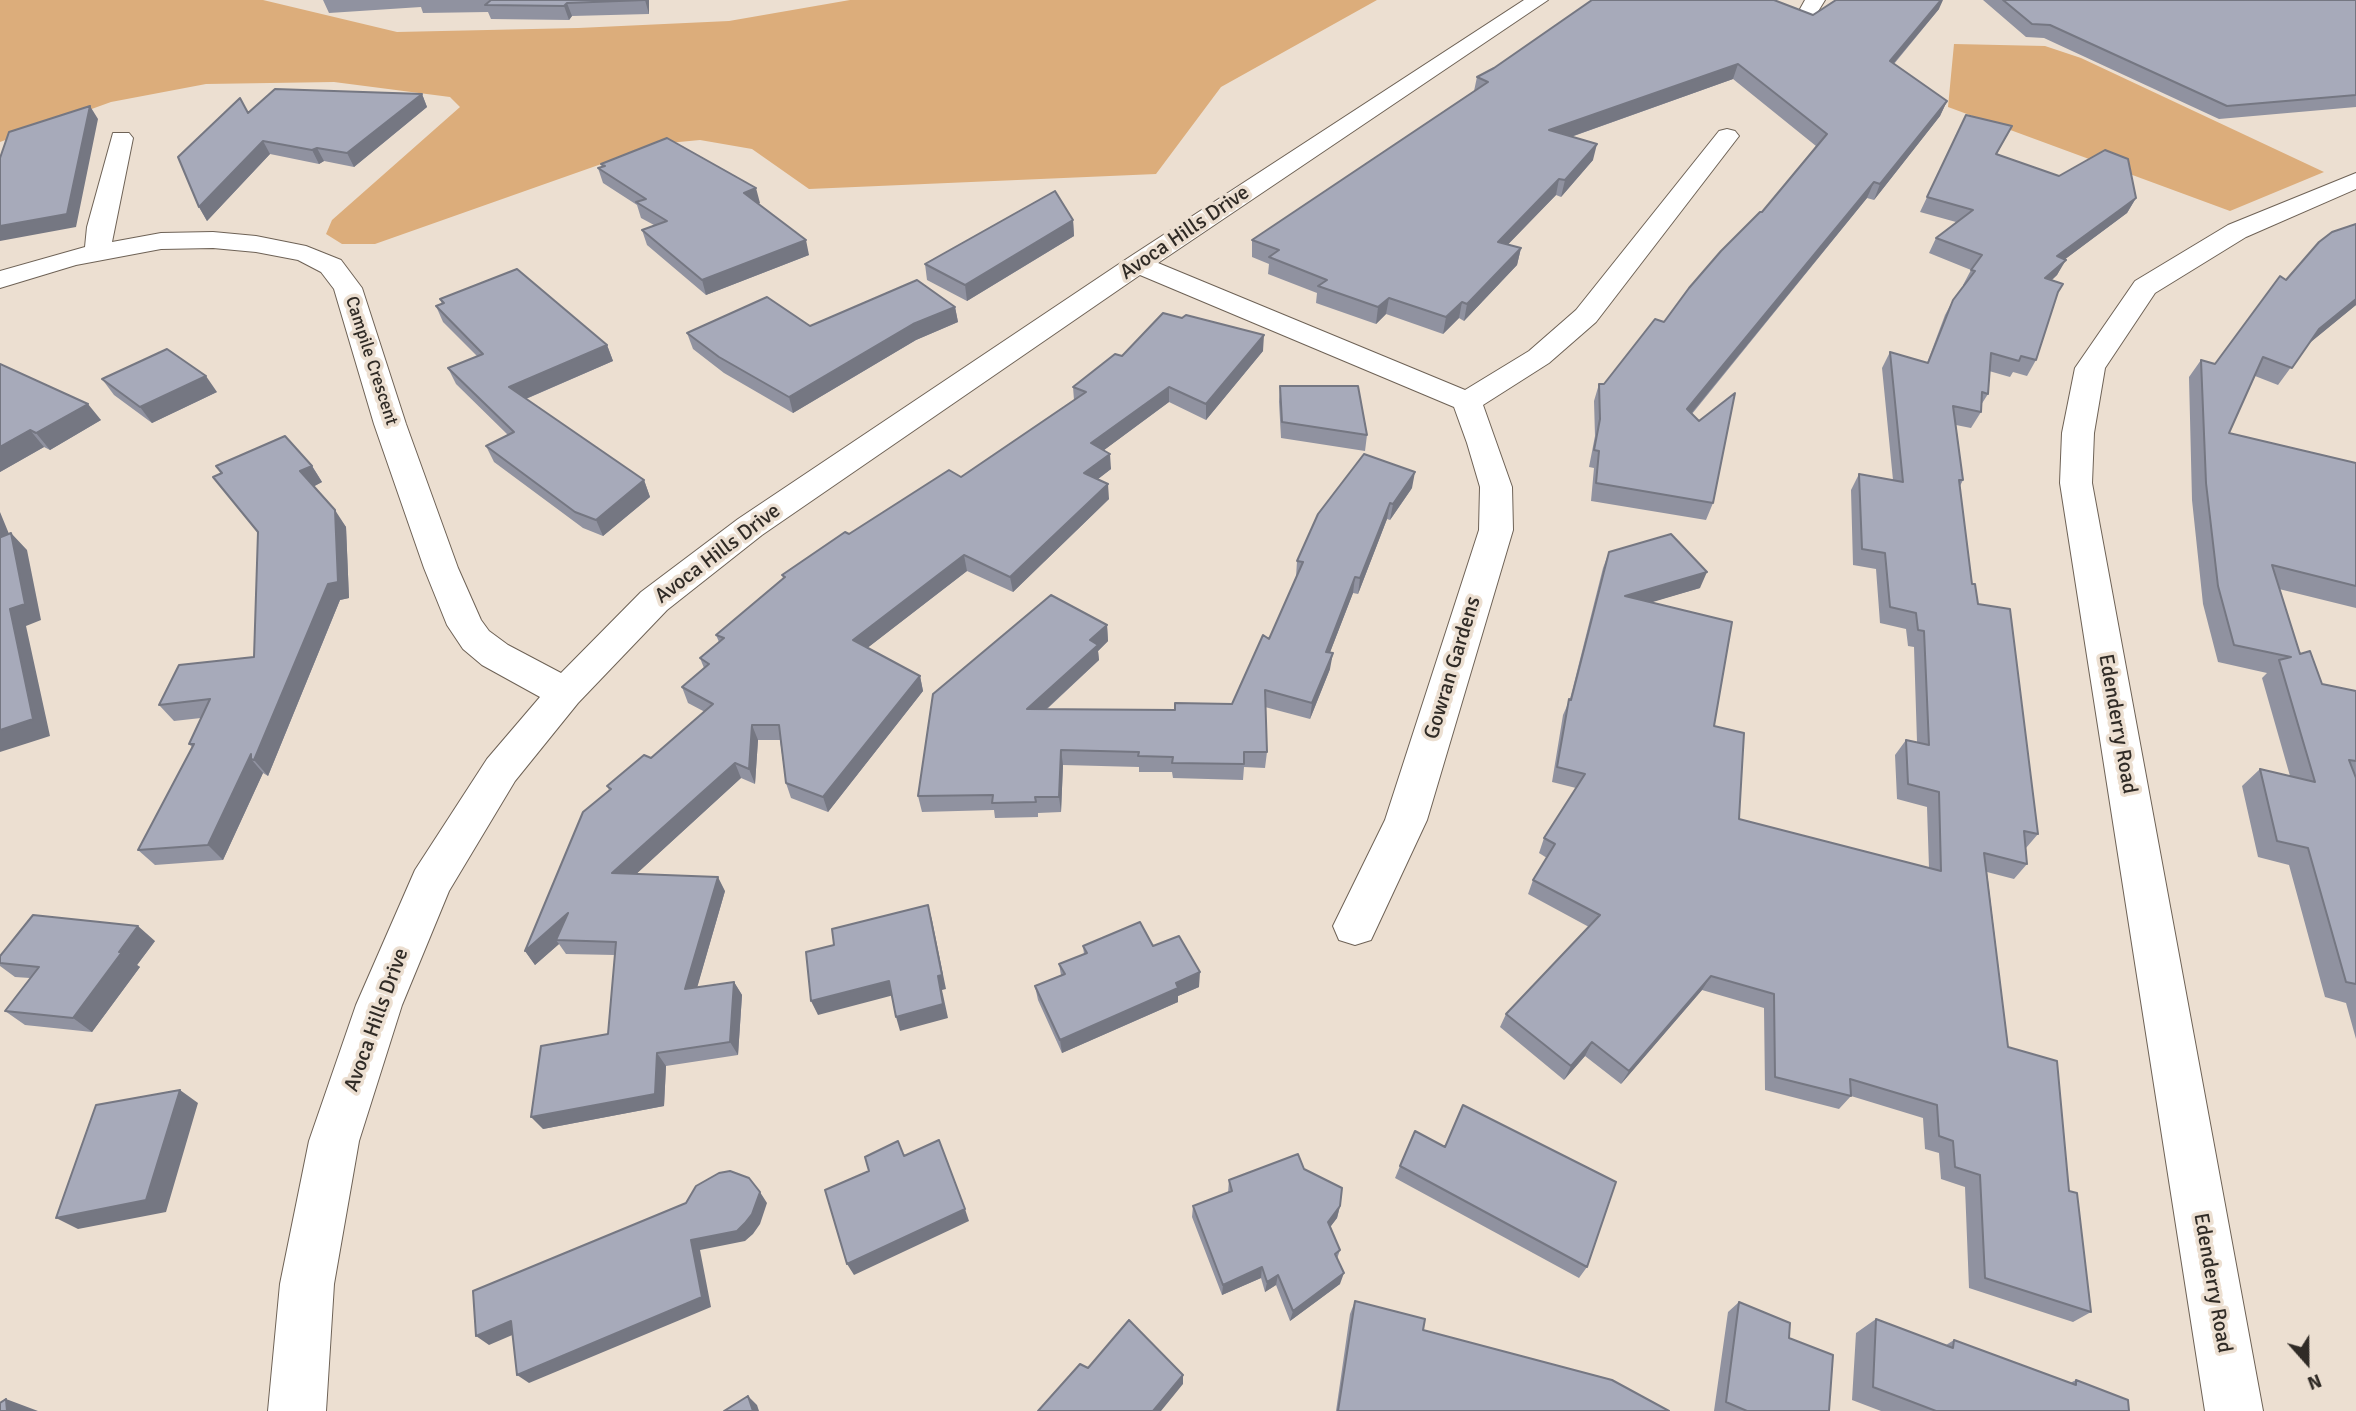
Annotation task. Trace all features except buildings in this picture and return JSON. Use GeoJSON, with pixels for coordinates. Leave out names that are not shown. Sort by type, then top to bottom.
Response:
{"type":"FeatureCollection","features":[{"type":"Feature","properties":{"kind":"street","name":"Avoca Hills Drive"},"geometry":{"type":"LineString","coordinates":[[297,1411],[307,1284],[334,1141],[379,1005],[430,883],[502,770],[565,693],[654,601],[750,527],[1138,264],[1538,0]]}},
{"type":"Feature","properties":{"kind":"street"},"geometry":{"type":"LineString","coordinates":[[1138,264],[1467,402],[1539,357],[1586,316],[1727,136]]}},
{"type":"Feature","properties":{"kind":"street"},"geometry":{"type":"LineString","coordinates":[[98,252],[100,227],[121,138]]}},
{"type":"Feature","properties":{"kind":"street","name":"Edenderry Road"},"geometry":{"type":"LineString","coordinates":[[2234,1411],[2076,483],[2078,433],[2090,368],[2144,287],[2237,231],[2356,180]]}},
{"type":"Feature","properties":{"kind":"street","name":"Campile Crescent"},"geometry":{"type":"LineString","coordinates":[[0,280],[98,252],[161,241],[213,240],[256,244],[306,254],[331,266],[348,288],[427,529],[465,625],[476,640],[495,655],[565,693]]}},
{"type":"Feature","properties":{"kind":"street","name":"Gowran Gardens"},"geometry":{"type":"LineString","coordinates":[[1355,926],[1406,820],[1496,530],[1496,487],[1467,402]]}},
{"type":"Feature","properties":{"kind":"shaded area"},"geometry":{"type":"Polygon","coordinates":[[[0,0],[263,0],[397,32],[729,21],[850,0],[1377,0],[1221,87],[1156,174],[809,189],[752,149],[700,140],[658,144],[375,244],[342,244],[326,234],[332,220],[460,107],[450,97],[334,82],[206,84],[111,102],[0,142],[0,0]]]}},
{"type":"Feature","properties":{"kind":"shaded area"},"geometry":{"type":"Polygon","coordinates":[[[1954,44],[2045,46],[2081,58],[2324,172],[2230,211],[1948,107],[1954,44]]]}}]}
